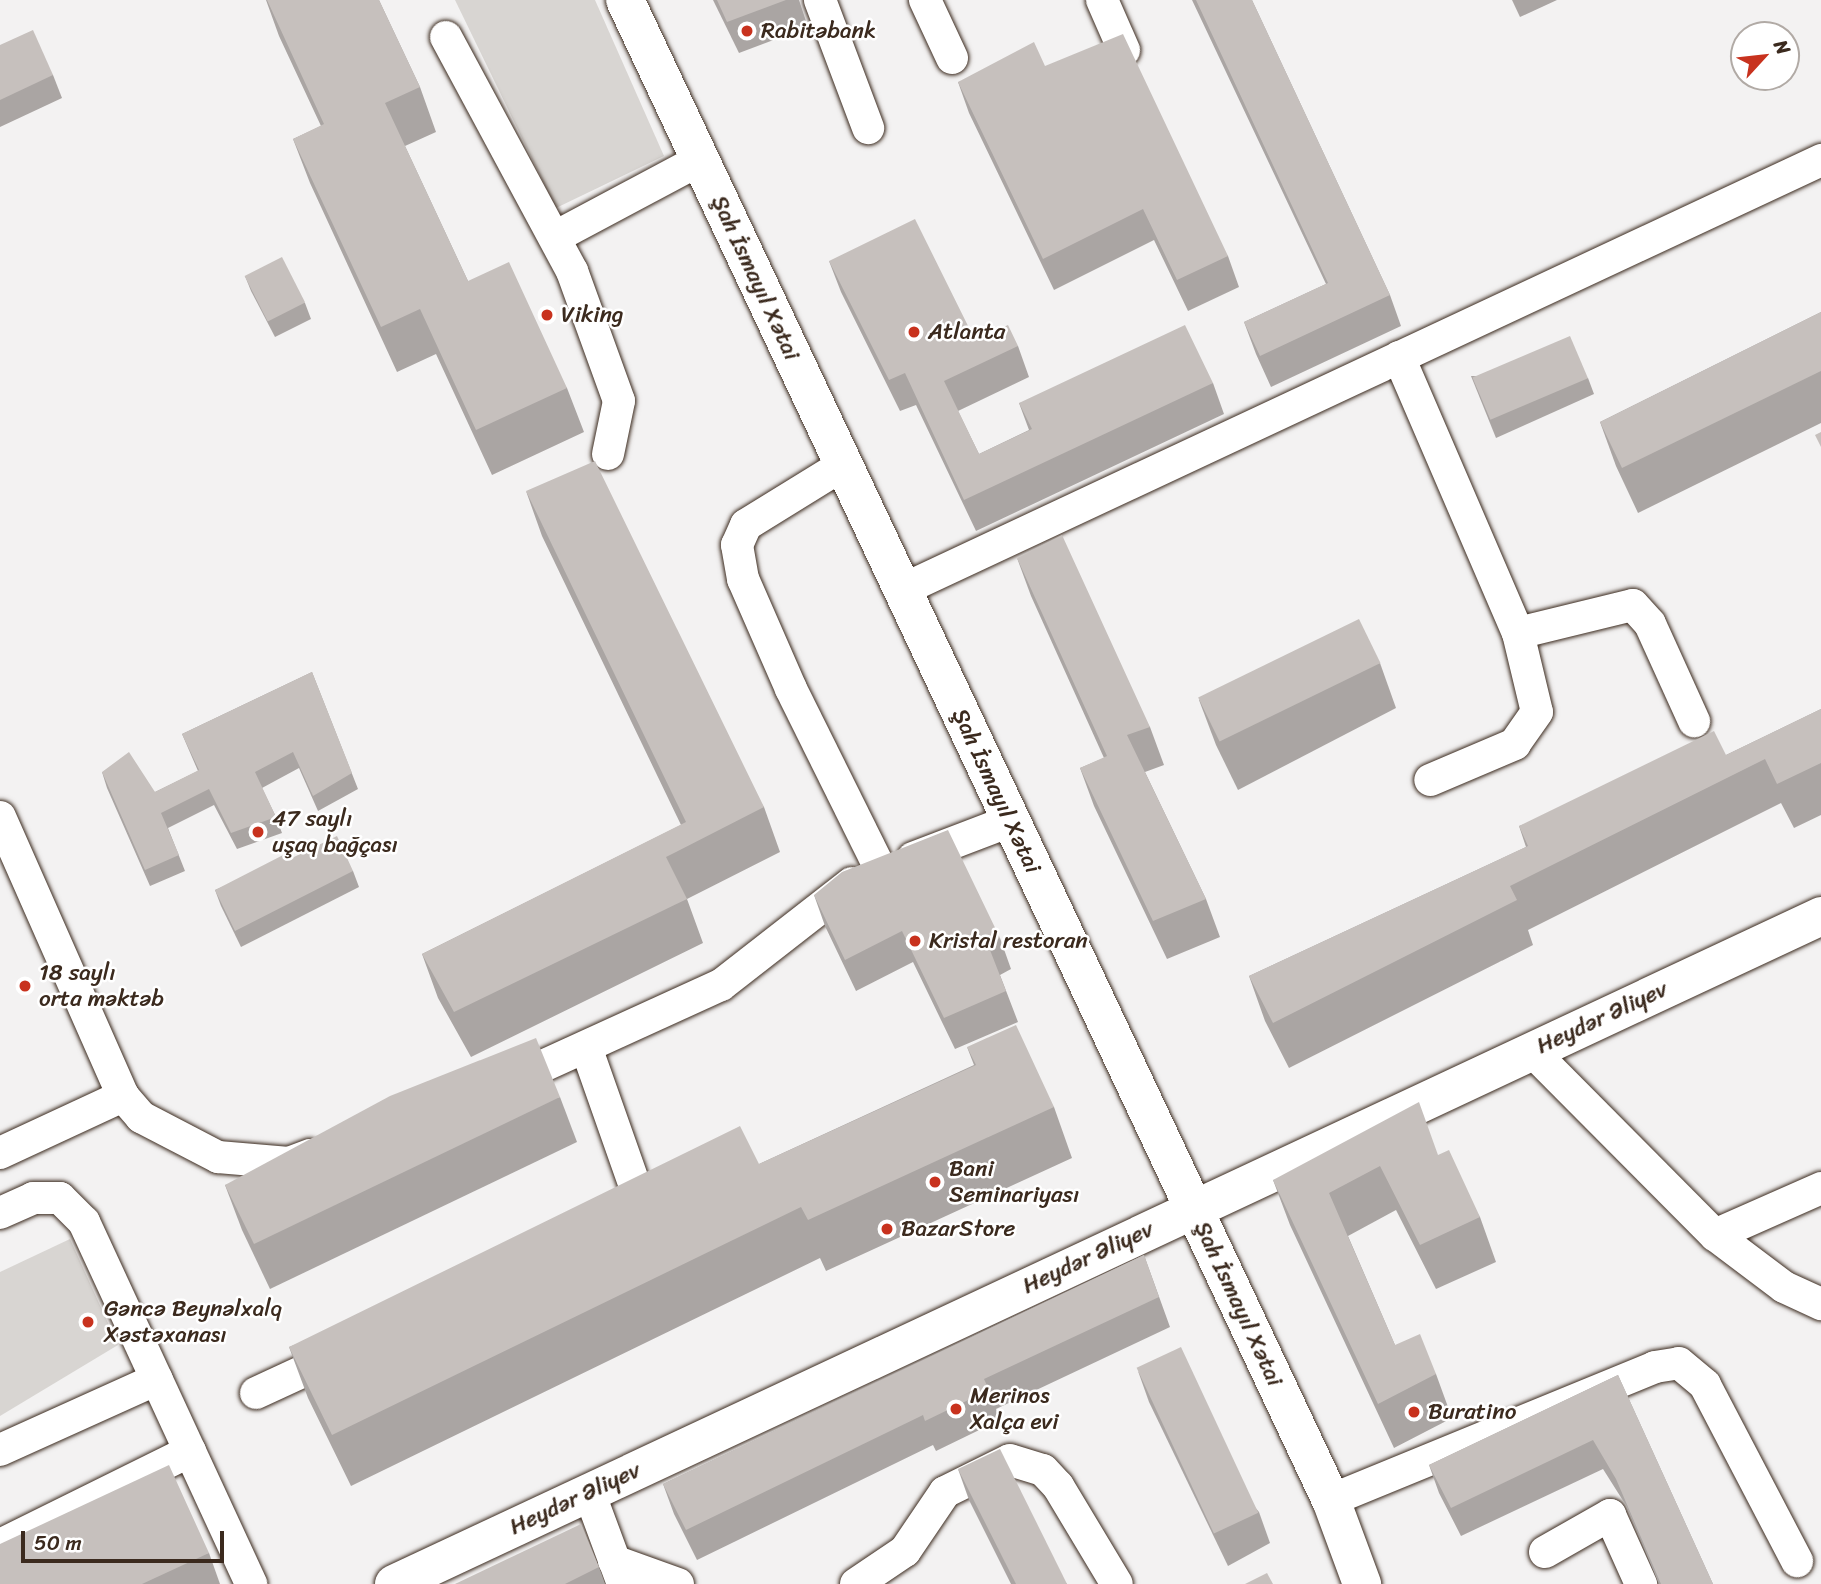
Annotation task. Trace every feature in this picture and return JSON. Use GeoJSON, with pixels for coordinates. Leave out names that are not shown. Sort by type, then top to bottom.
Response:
{"type":"FeatureCollection","features":[{"type":"Feature","properties":{"kind":"main road","name":"Şah İsmayıl Xətai"},"geometry":{"type":"LineString","coordinates":[[625,0],[1331,1500],[1362,1584]]}},
{"type":"Feature","properties":{"kind":"main road","name":"Heydər Əliyev"},"geometry":{"type":"LineString","coordinates":[[394,1584],[1821,916]]}},
{"type":"Feature","properties":{"kind":"street"},"geometry":{"type":"LineString","coordinates":[[820,0],[868,128]]}},
{"type":"Feature","properties":{"kind":"street"},"geometry":{"type":"LineString","coordinates":[[925,0],[952,58]]}},
{"type":"Feature","properties":{"kind":"street"},"geometry":{"type":"LineString","coordinates":[[1102,0],[1125,50]]}},
{"type":"Feature","properties":{"kind":"street"},"geometry":{"type":"LineString","coordinates":[[446,37],[555,237],[619,401],[608,454]]}},
{"type":"Feature","properties":{"kind":"street"},"geometry":{"type":"LineString","coordinates":[[555,237],[700,160]]}},
{"type":"Feature","properties":{"kind":"street"},"geometry":{"type":"LineString","coordinates":[[902,590],[1821,160]]}},
{"type":"Feature","properties":{"kind":"street"},"geometry":{"type":"LineString","coordinates":[[1399,357],[1518,633],[1537,712],[1531,729],[1515,744],[1430,780]]}},
{"type":"Feature","properties":{"kind":"street"},"geometry":{"type":"LineString","coordinates":[[843,465],[746,525],[737,545],[743,579],[791,689],[881,870]]}},
{"type":"Feature","properties":{"kind":"street"},"geometry":{"type":"LineString","coordinates":[[1518,633],[1633,605],[1650,624],[1694,721]]}},
{"type":"Feature","properties":{"kind":"street"},"geometry":{"type":"LineString","coordinates":[[0,817],[123,1096],[142,1117],[218,1157],[289,1163],[339,1145]]}},
{"type":"Feature","properties":{"kind":"street"},"geometry":{"type":"LineString","coordinates":[[482,1094],[721,985],[768,954],[798,920],[881,870],[1010,821]]}},
{"type":"Feature","properties":{"kind":"street"},"geometry":{"type":"LineString","coordinates":[[586,1047],[644,1212],[610,1229]]}},
{"type":"Feature","properties":{"kind":"street"},"geometry":{"type":"LineString","coordinates":[[1532,1051],[1715,1235],[1784,1287],[1821,1304]]}},
{"type":"Feature","properties":{"kind":"street"},"geometry":{"type":"LineString","coordinates":[[0,1153],[123,1096]]}},
{"type":"Feature","properties":{"kind":"street"},"geometry":{"type":"LineString","coordinates":[[1715,1235],[1821,1188]]}},
{"type":"Feature","properties":{"kind":"street"},"geometry":{"type":"LineString","coordinates":[[0,1213],[33,1198],[60,1198],[84,1222],[251,1584]]}},
{"type":"Feature","properties":{"kind":"street"},"geometry":{"type":"LineString","coordinates":[[256,1393],[370,1340]]}},
{"type":"Feature","properties":{"kind":"street"},"geometry":{"type":"LineString","coordinates":[[1331,1500],[1655,1367],[1679,1363],[1705,1385],[1797,1561]]}},
{"type":"Feature","properties":{"kind":"street"},"geometry":{"type":"LineString","coordinates":[[0,1450],[157,1379]]}},
{"type":"Feature","properties":{"kind":"street"},"geometry":{"type":"LineString","coordinates":[[0,1545],[190,1451]]}},
{"type":"Feature","properties":{"kind":"street"},"geometry":{"type":"LineString","coordinates":[[856,1584],[905,1551],[945,1492],[1010,1460],[1043,1471],[1058,1486],[1117,1584]]}},
{"type":"Feature","properties":{"kind":"street"},"geometry":{"type":"LineString","coordinates":[[589,1492],[618,1573],[678,1584]]}},
{"type":"Feature","properties":{"kind":"street"},"geometry":{"type":"LineString","coordinates":[[1545,1552],[1610,1515],[1641,1584]]}},
{"type":"Feature","properties":{"kind":"shaded area"},"geometry":{"type":"Polygon","coordinates":[[[455,0],[595,0],[664,156],[556,208],[455,0]]]}},
{"type":"Feature","properties":{"kind":"shaded area"},"geometry":{"type":"Polygon","coordinates":[[[70,1239],[118,1345],[0,1416],[0,1272],[70,1239]]]}},
{"type":"Feature","properties":{"kind":"building"},"geometry":{"type":"Polygon","coordinates":[[[267,0],[379,0],[420,87],[385,103],[468,281],[509,262],[567,388],[476,430],[420,309],[381,327],[293,139],[324,124],[267,0]]]}},
{"type":"Feature","properties":{"kind":"building"},"geometry":{"type":"Polygon","coordinates":[[[717,0],[786,0],[727,22],[717,0]]]}},
{"type":"Feature","properties":{"kind":"building"},"geometry":{"type":"Polygon","coordinates":[[[1196,0],[1252,0],[1390,295],[1260,356],[1244,322],[1328,283],[1196,0]]]}},
{"type":"Feature","properties":{"kind":"building"},"geometry":{"type":"Polygon","coordinates":[[[33,30],[53,75],[0,100],[0,45],[33,30]]]}},
{"type":"Feature","properties":{"kind":"building"},"geometry":{"type":"Polygon","coordinates":[[[1123,34],[1228,256],[1177,280],[1143,209],[1043,259],[958,82],[1034,42],[1045,66],[1123,34]]]}},
{"type":"Feature","properties":{"kind":"building"},"geometry":{"type":"Polygon","coordinates":[[[915,219],[975,340],[1008,325],[1018,346],[944,381],[979,454],[1032,429],[1019,403],[1185,325],[1213,383],[964,500],[905,373],[889,380],[829,261],[915,219]]]}},
{"type":"Feature","properties":{"kind":"building"},"geometry":{"type":"Polygon","coordinates":[[[282,257],[305,302],[268,322],[245,276],[282,257]]]}},
{"type":"Feature","properties":{"kind":"building"},"geometry":{"type":"Polygon","coordinates":[[[1821,312],[1821,371],[1622,468],[1600,422],[1821,312]]]}},
{"type":"Feature","properties":{"kind":"building"},"geometry":{"type":"Polygon","coordinates":[[[1570,336],[1588,378],[1490,420],[1472,377],[1570,336]]]}},
{"type":"Feature","properties":{"kind":"building"},"geometry":{"type":"Polygon","coordinates":[[[1821,432],[1821,447],[1815,435],[1821,432]]]}},
{"type":"Feature","properties":{"kind":"building"},"geometry":{"type":"Polygon","coordinates":[[[595,461],[764,807],[666,857],[687,899],[454,1012],[422,954],[686,822],[526,491],[595,461]]]}},
{"type":"Feature","properties":{"kind":"building"},"geometry":{"type":"Polygon","coordinates":[[[1062,535],[1150,727],[1127,735],[1206,899],[1153,921],[1080,768],[1107,756],[1017,558],[1062,535]]]}},
{"type":"Feature","properties":{"kind":"building"},"geometry":{"type":"Polygon","coordinates":[[[1359,619],[1380,663],[1220,742],[1198,697],[1359,619]]]}},
{"type":"Feature","properties":{"kind":"building"},"geometry":{"type":"Polygon","coordinates":[[[312,672],[352,773],[313,796],[293,752],[255,772],[276,817],[231,833],[209,789],[161,813],[179,855],[145,870],[102,772],[129,752],[155,792],[199,770],[182,734],[312,672]]]}},
{"type":"Feature","properties":{"kind":"building"},"geometry":{"type":"Polygon","coordinates":[[[1821,709],[1821,763],[1777,784],[1765,759],[1510,886],[1517,900],[1273,1023],[1249,976],[1528,846],[1519,826],[1714,731],[1726,755],[1821,709]]]}},
{"type":"Feature","properties":{"kind":"building","name":"Kristal restoran"},"geometry":{"type":"Polygon","coordinates":[[[948,830],[1000,938],[988,945],[1006,991],[944,1018],[902,931],[845,960],[814,895],[842,872],[948,830]]]}},
{"type":"Feature","properties":{"kind":"building"},"geometry":{"type":"Polygon","coordinates":[[[337,836],[353,871],[235,931],[215,890],[291,851],[294,857],[337,836]]]}},
{"type":"Feature","properties":{"kind":"building"},"geometry":{"type":"Polygon","coordinates":[[[1016,1025],[1054,1107],[808,1220],[801,1207],[332,1435],[289,1347],[740,1126],[759,1164],[976,1065],[967,1047],[1016,1025]]]}},
{"type":"Feature","properties":{"kind":"building"},"geometry":{"type":"Polygon","coordinates":[[[536,1038],[560,1097],[254,1244],[225,1185],[390,1096],[536,1038]]]}},
{"type":"Feature","properties":{"kind":"building"},"geometry":{"type":"Polygon","coordinates":[[[1419,1102],[1438,1155],[1449,1150],[1480,1217],[1420,1245],[1380,1166],[1329,1193],[1395,1345],[1420,1334],[1436,1374],[1378,1404],[1273,1180],[1419,1102]]]}},
{"type":"Feature","properties":{"kind":"building"},"geometry":{"type":"Polygon","coordinates":[[[1144,1255],[1159,1297],[984,1379],[989,1390],[925,1421],[923,1415],[686,1530],[663,1484],[1144,1255]]]}},
{"type":"Feature","properties":{"kind":"building"},"geometry":{"type":"Polygon","coordinates":[[[1181,1347],[1258,1513],[1214,1534],[1137,1368],[1181,1347]]]}},
{"type":"Feature","properties":{"kind":"building"},"geometry":{"type":"Polygon","coordinates":[[[1618,1375],[1713,1584],[1661,1584],[1616,1479],[1593,1440],[1451,1508],[1429,1465],[1618,1375]]]}},
{"type":"Feature","properties":{"kind":"building"},"geometry":{"type":"Polygon","coordinates":[[[1000,1449],[1067,1584],[1016,1584],[958,1469],[1000,1449]]]}},
{"type":"Feature","properties":{"kind":"building"},"geometry":{"type":"Polygon","coordinates":[[[169,1465],[209,1553],[142,1584],[0,1584],[0,1544],[169,1465]]]}},
{"type":"Feature","properties":{"kind":"building"},"geometry":{"type":"Polygon","coordinates":[[[581,1524],[599,1567],[565,1584],[455,1584],[581,1524]]]}},
{"type":"Feature","properties":{"kind":"building"},"geometry":{"type":"Polygon","coordinates":[[[1267,1573],[1273,1584],[1245,1584],[1267,1573]]]}},
{"type":"Feature","properties":{"kind":"place","name":"Rabitəbank"},"geometry":{"type":"Point","coordinates":[747,31]}},
{"type":"Feature","properties":{"kind":"place","name":"Viking"},"geometry":{"type":"Point","coordinates":[547,315]}},
{"type":"Feature","properties":{"kind":"place","name":"Atlanta"},"geometry":{"type":"Point","coordinates":[914,332]}},
{"type":"Feature","properties":{"kind":"place","name":"47 saylı uşaq bağçası"},"geometry":{"type":"Point","coordinates":[258,832]}},
{"type":"Feature","properties":{"kind":"place","name":"Kristal restoran"},"geometry":{"type":"Point","coordinates":[915,941]}},
{"type":"Feature","properties":{"kind":"place","name":"18 saylı orta məktəb"},"geometry":{"type":"Point","coordinates":[25,986]}},
{"type":"Feature","properties":{"kind":"place","name":"Bani Seminariyası"},"geometry":{"type":"Point","coordinates":[935,1182]}},
{"type":"Feature","properties":{"kind":"place","name":"BazarStore"},"geometry":{"type":"Point","coordinates":[887,1229]}},
{"type":"Feature","properties":{"kind":"place","name":"Gəncə Beynəlxalq Xəstəxanası"},"geometry":{"type":"Point","coordinates":[88,1322]}},
{"type":"Feature","properties":{"kind":"place","name":"Merinos Xalça evi"},"geometry":{"type":"Point","coordinates":[956,1409]}},
{"type":"Feature","properties":{"kind":"place","name":"Buratino"},"geometry":{"type":"Point","coordinates":[1414,1412]}}]}
